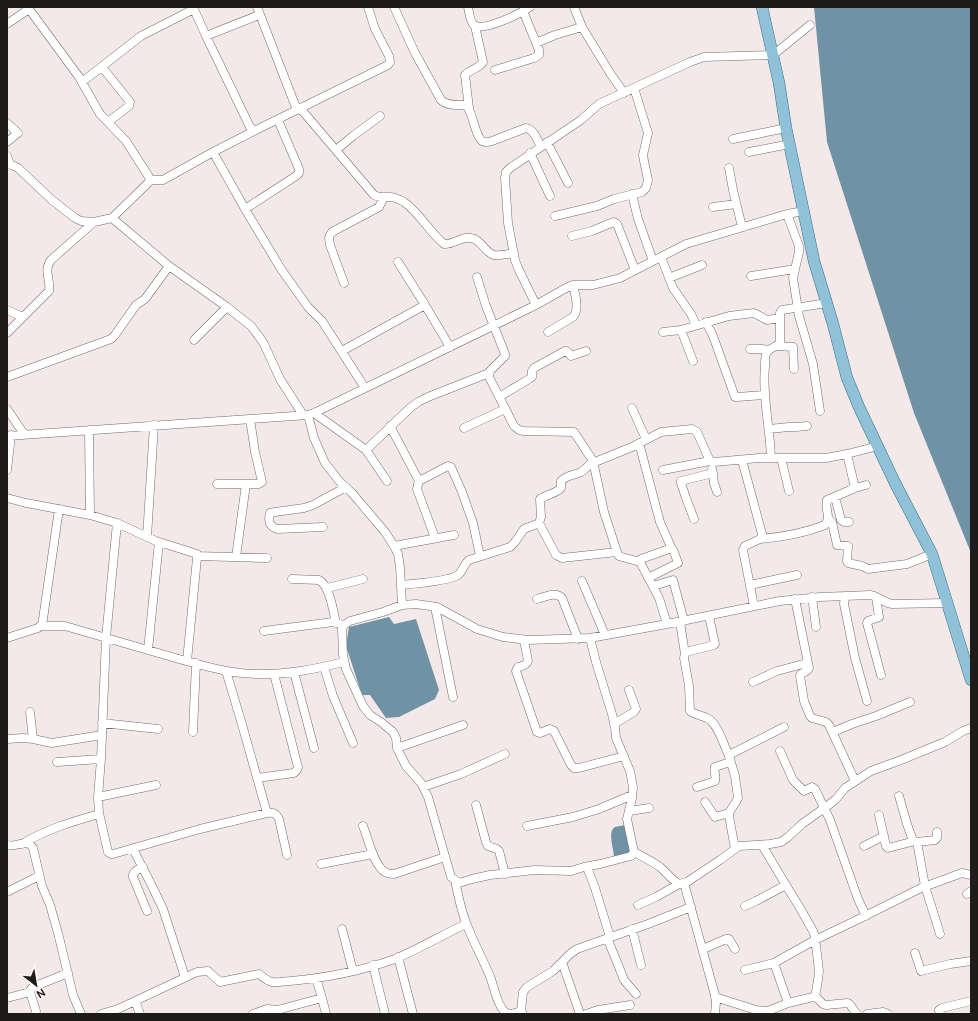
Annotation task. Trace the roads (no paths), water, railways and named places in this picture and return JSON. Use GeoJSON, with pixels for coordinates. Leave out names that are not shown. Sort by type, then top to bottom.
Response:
{"type":"FeatureCollection","features":[{"type":"Feature","properties":{"kind":"main road"},"geometry":{"type":"LineString","coordinates":[[762,7],[779,83],[786,128],[814,261],[850,386],[895,483],[932,554],[971,680]]}},
{"type":"Feature","properties":{"kind":"street"},"geometry":{"type":"LineString","coordinates":[[150,180],[163,180],[213,152],[388,64],[390,62],[389,56],[375,29],[368,7]]}},
{"type":"Feature","properties":{"kind":"street"},"geometry":{"type":"LineString","coordinates":[[394,7],[415,53],[441,100],[446,104],[466,105],[469,108]]}},
{"type":"Feature","properties":{"kind":"street"},"geometry":{"type":"LineString","coordinates":[[468,7],[472,23],[475,26],[483,62],[481,65],[467,72],[465,75],[469,108],[479,137],[482,141],[492,142],[529,128],[544,144],[568,183]]}},
{"type":"Feature","properties":{"kind":"street"},"geometry":{"type":"LineString","coordinates":[[574,7],[582,27],[624,93]]}},
{"type":"Feature","properties":{"kind":"street"},"geometry":{"type":"LineString","coordinates":[[7,24],[30,8],[82,82],[100,114],[126,141],[150,177],[150,180]]}},
{"type":"Feature","properties":{"kind":"street"},"geometry":{"type":"LineString","coordinates":[[82,82],[141,36],[194,8],[250,127],[256,130]]}},
{"type":"Feature","properties":{"kind":"street"},"geometry":{"type":"LineString","coordinates":[[475,26],[481,27],[491,25],[527,9],[539,54],[534,58],[496,70]]}},
{"type":"Feature","properties":{"kind":"street"},"geometry":{"type":"LineString","coordinates":[[206,36],[258,11],[298,109],[336,150],[374,195],[377,197],[396,198],[406,204],[444,244],[470,237],[475,239],[495,255],[514,254]]}},
{"type":"Feature","properties":{"kind":"street"},"geometry":{"type":"LineString","coordinates":[[536,305],[518,268],[514,254],[508,224],[505,178],[506,172],[544,144],[581,120],[600,104],[690,62],[704,57],[773,55],[810,25]]}},
{"type":"Feature","properties":{"kind":"street"},"geometry":{"type":"LineString","coordinates":[[536,43],[555,35],[582,27]]}},
{"type":"Feature","properties":{"kind":"street"},"geometry":{"type":"LineString","coordinates":[[102,66],[130,102],[129,106],[108,122]]}},
{"type":"Feature","properties":{"kind":"street"},"geometry":{"type":"LineString","coordinates":[[555,216],[597,206],[614,199],[642,192],[646,188],[648,180],[643,155],[648,133],[634,88]]}},
{"type":"Feature","properties":{"kind":"street"},"geometry":{"type":"LineString","coordinates":[[336,150],[380,116]]}},
{"type":"Feature","properties":{"kind":"street"},"geometry":{"type":"LineString","coordinates":[[245,210],[299,173],[299,169],[278,120]]}},
{"type":"Feature","properties":{"kind":"street"},"geometry":{"type":"LineString","coordinates":[[7,123],[18,133],[7,142]]}},
{"type":"Feature","properties":{"kind":"street"},"geometry":{"type":"LineString","coordinates":[[733,139],[786,128]]}},
{"type":"Feature","properties":{"kind":"street"},"geometry":{"type":"LineString","coordinates":[[749,152],[790,144]]}},
{"type":"Feature","properties":{"kind":"street"},"geometry":{"type":"LineString","coordinates":[[213,152],[245,210],[281,269],[308,307],[322,321],[365,388]]}},
{"type":"Feature","properties":{"kind":"street"},"geometry":{"type":"LineString","coordinates":[[530,154],[550,196]]}},
{"type":"Feature","properties":{"kind":"street"},"geometry":{"type":"LineString","coordinates":[[7,156],[9,164],[15,165],[52,200],[81,221],[94,222],[112,218],[150,180]]}},
{"type":"Feature","properties":{"kind":"street"},"geometry":{"type":"LineString","coordinates":[[729,168],[732,190],[742,227]]}},
{"type":"Feature","properties":{"kind":"street"},"geometry":{"type":"LineString","coordinates":[[632,194],[638,219],[653,261]]}},
{"type":"Feature","properties":{"kind":"street"},"geometry":{"type":"LineString","coordinates":[[344,283],[328,239],[332,232],[378,207],[384,197]]}},
{"type":"Feature","properties":{"kind":"street"},"geometry":{"type":"LineString","coordinates":[[713,207],[736,204]]}},
{"type":"Feature","properties":{"kind":"street"},"geometry":{"type":"LineString","coordinates":[[7,470],[9,435],[308,414],[536,305],[566,288],[574,285],[593,285],[620,278],[686,244],[787,214],[804,211]]}},
{"type":"Feature","properties":{"kind":"street"},"geometry":{"type":"LineString","coordinates":[[787,214],[799,246],[800,252],[795,269],[794,282],[799,316],[813,364],[820,411]]}},
{"type":"Feature","properties":{"kind":"street"},"geometry":{"type":"LineString","coordinates":[[112,218],[169,266],[227,307],[250,326],[260,338],[268,352],[280,379],[308,414],[366,450],[387,481]]}},
{"type":"Feature","properties":{"kind":"street"},"geometry":{"type":"LineString","coordinates":[[7,333],[49,291],[50,287],[47,270],[48,263],[94,222]]}},
{"type":"Feature","properties":{"kind":"street"},"geometry":{"type":"LineString","coordinates":[[572,236],[592,231],[614,222],[617,224],[635,270]]}},
{"type":"Feature","properties":{"kind":"street"},"geometry":{"type":"LineString","coordinates":[[660,257],[673,288],[696,325]]}},
{"type":"Feature","properties":{"kind":"street"},"geometry":{"type":"LineString","coordinates":[[398,262],[450,347]]}},
{"type":"Feature","properties":{"kind":"street"},"geometry":{"type":"LineString","coordinates":[[669,278],[702,265]]}},
{"type":"Feature","properties":{"kind":"street"},"geometry":{"type":"LineString","coordinates":[[7,377],[111,339],[136,305],[146,299],[169,266]]}},
{"type":"Feature","properties":{"kind":"street"},"geometry":{"type":"LineString","coordinates":[[751,276],[795,269]]}},
{"type":"Feature","properties":{"kind":"street"},"geometry":{"type":"LineString","coordinates":[[366,450],[390,426],[418,402],[489,373],[505,355],[477,278]]}},
{"type":"Feature","properties":{"kind":"street"},"geometry":{"type":"LineString","coordinates":[[548,332],[576,314],[577,308],[574,285]]}},
{"type":"Feature","properties":{"kind":"street"},"geometry":{"type":"LineString","coordinates":[[778,346],[780,343],[780,313],[782,310],[827,303]]}},
{"type":"Feature","properties":{"kind":"street"},"geometry":{"type":"LineString","coordinates":[[342,351],[425,305]]}},
{"type":"Feature","properties":{"kind":"street"},"geometry":{"type":"LineString","coordinates":[[194,340],[227,307]]}},
{"type":"Feature","properties":{"kind":"street"},"geometry":{"type":"LineString","coordinates":[[7,310],[23,317]]}},
{"type":"Feature","properties":{"kind":"street"},"geometry":{"type":"LineString","coordinates":[[663,332],[681,330],[723,317],[754,314],[766,320],[780,318]]}},
{"type":"Feature","properties":{"kind":"street"},"geometry":{"type":"LineString","coordinates":[[706,322],[735,396],[765,395]]}},
{"type":"Feature","properties":{"kind":"street"},"geometry":{"type":"LineString","coordinates":[[681,330],[693,361]]}},
{"type":"Feature","properties":{"kind":"street"},"geometry":{"type":"LineString","coordinates":[[750,349],[769,350],[778,346],[793,347],[794,369]]}},
{"type":"Feature","properties":{"kind":"street"},"geometry":{"type":"LineString","coordinates":[[769,350],[766,354],[764,378],[771,458]]}},
{"type":"Feature","properties":{"kind":"street"},"geometry":{"type":"LineString","coordinates":[[499,397],[532,377],[532,371],[534,368],[564,351],[571,356],[586,351]]}},
{"type":"Feature","properties":{"kind":"street"},"geometry":{"type":"LineString","coordinates":[[489,373],[489,377],[514,426],[520,430],[574,432],[593,461],[604,512],[617,552],[619,556],[640,562],[659,598],[667,624]]}},
{"type":"Feature","properties":{"kind":"street"},"geometry":{"type":"LineString","coordinates":[[632,408],[642,441],[660,522],[678,563],[648,578]]}},
{"type":"Feature","properties":{"kind":"street"},"geometry":{"type":"LineString","coordinates":[[7,409],[24,434]]}},
{"type":"Feature","properties":{"kind":"street"},"geometry":{"type":"LineString","coordinates":[[464,428],[505,409]]}},
{"type":"Feature","properties":{"kind":"street"},"geometry":{"type":"LineString","coordinates":[[308,414],[314,438],[325,463],[386,532],[398,554],[402,604]]}},
{"type":"Feature","properties":{"kind":"street"},"geometry":{"type":"LineString","coordinates":[[217,484],[259,484],[262,482],[255,452],[250,419]]}},
{"type":"Feature","properties":{"kind":"street"},"geometry":{"type":"LineString","coordinates":[[147,537],[154,425]]}},
{"type":"Feature","properties":{"kind":"street"},"geometry":{"type":"LineString","coordinates":[[390,426],[415,476],[419,480]]}},
{"type":"Feature","properties":{"kind":"street"},"geometry":{"type":"LineString","coordinates":[[769,429],[807,426]]}},
{"type":"Feature","properties":{"kind":"street"},"geometry":{"type":"LineString","coordinates":[[89,430],[90,515]]}},
{"type":"Feature","properties":{"kind":"street"},"geometry":{"type":"LineString","coordinates":[[617,552],[560,558],[556,555],[539,523],[540,499],[543,496],[558,491],[561,488],[561,481],[565,477],[580,472],[593,461],[597,462],[662,432],[695,430],[711,461],[714,483],[717,492]]}},
{"type":"Feature","properties":{"kind":"street"},"geometry":{"type":"LineString","coordinates":[[663,470],[711,461],[771,458],[826,458],[878,446]]}},
{"type":"Feature","properties":{"kind":"street"},"geometry":{"type":"LineString","coordinates":[[847,454],[854,488]]}},
{"type":"Feature","properties":{"kind":"street"},"geometry":{"type":"LineString","coordinates":[[781,458],[789,491]]}},
{"type":"Feature","properties":{"kind":"street"},"geometry":{"type":"LineString","coordinates":[[742,460],[762,534],[760,539]]}},
{"type":"Feature","properties":{"kind":"street"},"geometry":{"type":"LineString","coordinates":[[419,480],[448,466],[451,467],[473,523],[480,556]]}},
{"type":"Feature","properties":{"kind":"street"},"geometry":{"type":"LineString","coordinates":[[694,519],[681,483],[682,481],[713,473]]}},
{"type":"Feature","properties":{"kind":"street"},"geometry":{"type":"LineString","coordinates":[[419,480],[417,489],[435,538]]}},
{"type":"Feature","properties":{"kind":"street"},"geometry":{"type":"LineString","coordinates":[[236,557],[246,484]]}},
{"type":"Feature","properties":{"kind":"street"},"geometry":{"type":"LineString","coordinates":[[754,606],[743,550],[745,546],[760,539],[802,532],[824,526],[827,524],[828,520],[826,501],[854,488],[866,485]]}},
{"type":"Feature","properties":{"kind":"street"},"geometry":{"type":"LineString","coordinates":[[322,527],[273,528],[270,525],[270,513],[304,508],[313,505],[346,487]]}},
{"type":"Feature","properties":{"kind":"street"},"geometry":{"type":"LineString","coordinates":[[835,497],[841,520],[844,522],[849,522]]}},
{"type":"Feature","properties":{"kind":"street"},"geometry":{"type":"LineString","coordinates":[[7,498],[90,515],[117,523],[159,542],[195,553],[197,556],[267,558]]}},
{"type":"Feature","properties":{"kind":"street"},"geometry":{"type":"LineString","coordinates":[[42,626],[59,509]]}},
{"type":"Feature","properties":{"kind":"street"},"geometry":{"type":"LineString","coordinates":[[828,520],[832,522],[838,545],[848,546],[848,563],[868,569],[907,564],[932,554]]}},
{"type":"Feature","properties":{"kind":"street"},"geometry":{"type":"LineString","coordinates":[[117,523],[106,638],[98,797],[99,814],[109,853],[113,854],[133,849],[200,829],[272,812],[277,816],[287,855]]}},
{"type":"Feature","properties":{"kind":"street"},"geometry":{"type":"LineString","coordinates":[[401,585],[428,582],[455,576],[469,560],[510,547],[524,529],[539,523]]}},
{"type":"Feature","properties":{"kind":"street"},"geometry":{"type":"LineString","coordinates":[[394,546],[454,535]]}},
{"type":"Feature","properties":{"kind":"street"},"geometry":{"type":"LineString","coordinates":[[148,650],[159,542]]}},
{"type":"Feature","properties":{"kind":"street"},"geometry":{"type":"LineString","coordinates":[[640,562],[641,560],[671,547]]}},
{"type":"Feature","properties":{"kind":"street"},"geometry":{"type":"LineString","coordinates":[[187,661],[197,556]]}},
{"type":"Feature","properties":{"kind":"street"},"geometry":{"type":"LineString","coordinates":[[750,585],[797,575]]}},
{"type":"Feature","properties":{"kind":"street"},"geometry":{"type":"LineString","coordinates":[[292,579],[322,581],[327,588],[336,623]]}},
{"type":"Feature","properties":{"kind":"street"},"geometry":{"type":"LineString","coordinates":[[327,588],[363,579]]}},
{"type":"Feature","properties":{"kind":"street"},"geometry":{"type":"LineString","coordinates":[[653,586],[673,580],[682,621],[685,654],[684,658],[690,711],[693,714],[706,717],[718,731],[730,759],[735,776],[738,798],[729,813],[715,818],[704,802]]}},
{"type":"Feature","properties":{"kind":"street"},"geometry":{"type":"LineString","coordinates":[[582,581],[605,636]]}},
{"type":"Feature","properties":{"kind":"street"},"geometry":{"type":"LineString","coordinates":[[537,599],[555,594],[560,596],[578,638]]}},
{"type":"Feature","properties":{"kind":"street"},"geometry":{"type":"LineString","coordinates":[[634,852],[631,856],[618,860],[571,871],[536,870],[459,882],[451,877],[428,797],[423,787],[406,766],[393,732],[370,715],[363,706],[344,662],[342,629],[344,625],[350,621],[383,612],[402,604],[416,604],[435,607],[476,629],[503,637],[524,640],[590,638],[795,599],[870,595],[892,604],[947,603]]}},
{"type":"Feature","properties":{"kind":"street"},"geometry":{"type":"LineString","coordinates":[[845,596],[844,604],[855,658],[867,701]]}},
{"type":"Feature","properties":{"kind":"street"},"geometry":{"type":"LineString","coordinates":[[876,597],[879,618],[868,621],[867,623],[881,675]]}},
{"type":"Feature","properties":{"kind":"street"},"geometry":{"type":"LineString","coordinates":[[812,598],[816,627]]}},
{"type":"Feature","properties":{"kind":"street"},"geometry":{"type":"LineString","coordinates":[[795,599],[808,663],[808,670],[800,676],[805,704],[812,718],[828,723],[855,781]]}},
{"type":"Feature","properties":{"kind":"street"},"geometry":{"type":"LineString","coordinates":[[435,607],[452,697]]}},
{"type":"Feature","properties":{"kind":"street"},"geometry":{"type":"LineString","coordinates":[[685,654],[686,652],[715,644],[709,616]]}},
{"type":"Feature","properties":{"kind":"street"},"geometry":{"type":"LineString","coordinates":[[264,632],[320,624],[336,623],[344,625]]}},
{"type":"Feature","properties":{"kind":"street"},"geometry":{"type":"LineString","coordinates":[[7,638],[42,626],[65,626],[187,661],[238,673],[274,674],[294,672],[344,662]]}},
{"type":"Feature","properties":{"kind":"street"},"geometry":{"type":"LineString","coordinates":[[590,638],[614,724],[616,738],[630,771],[633,787],[627,819],[634,852]]}},
{"type":"Feature","properties":{"kind":"street"},"geometry":{"type":"LineString","coordinates":[[524,640],[528,661],[526,665],[518,667],[516,671],[537,732],[540,733],[550,729],[554,731],[571,765],[574,768],[624,756]]}},
{"type":"Feature","properties":{"kind":"street"},"geometry":{"type":"LineString","coordinates":[[193,732],[196,663]]}},
{"type":"Feature","properties":{"kind":"street"},"geometry":{"type":"LineString","coordinates":[[753,682],[777,671],[808,663]]}},
{"type":"Feature","properties":{"kind":"street"},"geometry":{"type":"LineString","coordinates":[[324,667],[333,696],[353,743]]}},
{"type":"Feature","properties":{"kind":"street"},"geometry":{"type":"LineString","coordinates":[[226,671],[267,813]]}},
{"type":"Feature","properties":{"kind":"street"},"geometry":{"type":"LineString","coordinates":[[294,672],[314,748]]}},
{"type":"Feature","properties":{"kind":"street"},"geometry":{"type":"LineString","coordinates":[[257,778],[294,772],[298,767],[274,674]]}},
{"type":"Feature","properties":{"kind":"street"},"geometry":{"type":"LineString","coordinates":[[614,724],[634,712],[636,709],[629,690]]}},
{"type":"Feature","properties":{"kind":"street"},"geometry":{"type":"LineString","coordinates":[[833,732],[910,702]]}},
{"type":"Feature","properties":{"kind":"street"},"geometry":{"type":"LineString","coordinates":[[30,712],[33,739]]}},
{"type":"Feature","properties":{"kind":"street"},"geometry":{"type":"LineString","coordinates":[[102,723],[158,729]]}},
{"type":"Feature","properties":{"kind":"street"},"geometry":{"type":"LineString","coordinates":[[398,748],[463,725]]}},
{"type":"Feature","properties":{"kind":"street"},"geometry":{"type":"LineString","coordinates":[[730,759],[730,753],[784,727]]}},
{"type":"Feature","properties":{"kind":"street"},"geometry":{"type":"LineString","coordinates":[[638,905],[682,884],[739,846],[781,842],[802,824],[836,799],[845,788],[871,771],[945,742],[971,728]]}},
{"type":"Feature","properties":{"kind":"street"},"geometry":{"type":"LineString","coordinates":[[7,739],[23,738],[54,743],[102,735]]}},
{"type":"Feature","properties":{"kind":"street"},"geometry":{"type":"LineString","coordinates":[[780,751],[795,783],[804,791],[814,788],[830,820],[858,899],[866,916]]}},
{"type":"Feature","properties":{"kind":"street"},"geometry":{"type":"LineString","coordinates":[[423,787],[461,774],[505,754]]}},
{"type":"Feature","properties":{"kind":"street"},"geometry":{"type":"LineString","coordinates":[[57,762],[101,759]]}},
{"type":"Feature","properties":{"kind":"street"},"geometry":{"type":"LineString","coordinates":[[697,787],[715,781],[715,767],[730,759]]}},
{"type":"Feature","properties":{"kind":"street"},"geometry":{"type":"LineString","coordinates":[[98,797],[156,785]]}},
{"type":"Feature","properties":{"kind":"street"},"geometry":{"type":"LineString","coordinates":[[527,826],[584,814],[632,795]]}},
{"type":"Feature","properties":{"kind":"street"},"geometry":{"type":"LineString","coordinates":[[900,796],[907,824],[915,842],[925,886],[940,934]]}},
{"type":"Feature","properties":{"kind":"street"},"geometry":{"type":"LineString","coordinates":[[476,805],[486,842],[488,846],[499,851],[505,874]]}},
{"type":"Feature","properties":{"kind":"street"},"geometry":{"type":"LineString","coordinates":[[629,811],[649,808]]}},
{"type":"Feature","properties":{"kind":"street"},"geometry":{"type":"LineString","coordinates":[[729,813],[736,849]]}},
{"type":"Feature","properties":{"kind":"street"},"geometry":{"type":"LineString","coordinates":[[21,844],[39,834],[59,826],[99,814]]}},
{"type":"Feature","properties":{"kind":"street"},"geometry":{"type":"LineString","coordinates":[[879,815],[886,846],[888,848],[915,842],[935,840],[937,838],[937,832]]}},
{"type":"Feature","properties":{"kind":"street"},"geometry":{"type":"LineString","coordinates":[[363,826],[373,854],[381,869],[388,874],[394,874],[445,857]]}},
{"type":"Feature","properties":{"kind":"street"},"geometry":{"type":"LineString","coordinates":[[864,846],[884,836]]}},
{"type":"Feature","properties":{"kind":"street"},"geometry":{"type":"LineString","coordinates":[[7,845],[12,846],[28,843],[33,848],[39,876],[58,933],[73,995],[81,1014]]}},
{"type":"Feature","properties":{"kind":"street"},"geometry":{"type":"LineString","coordinates":[[762,845],[813,931],[819,971],[815,997]]}},
{"type":"Feature","properties":{"kind":"street"},"geometry":{"type":"LineString","coordinates":[[133,849],[163,909],[185,977]]}},
{"type":"Feature","properties":{"kind":"street"},"geometry":{"type":"LineString","coordinates":[[634,852],[650,860],[676,882],[682,884]]}},
{"type":"Feature","properties":{"kind":"street"},"geometry":{"type":"LineString","coordinates":[[320,864],[373,854]]}},
{"type":"Feature","properties":{"kind":"street"},"geometry":{"type":"LineString","coordinates":[[586,867],[595,888],[608,937],[624,980],[636,994]]}},
{"type":"Feature","properties":{"kind":"street"},"geometry":{"type":"LineString","coordinates":[[143,868],[134,872],[133,877],[147,910]]}},
{"type":"Feature","properties":{"kind":"street"},"geometry":{"type":"LineString","coordinates":[[745,970],[774,963],[815,940],[925,886],[962,873],[971,875]]}},
{"type":"Feature","properties":{"kind":"street"},"geometry":{"type":"LineString","coordinates":[[7,892],[39,876]]}},
{"type":"Feature","properties":{"kind":"street"},"geometry":{"type":"LineString","coordinates":[[455,880],[466,924],[491,979],[500,1005],[503,1010],[508,1013],[522,1013],[523,992],[527,987],[553,971],[577,949],[691,907]]}},
{"type":"Feature","properties":{"kind":"street"},"geometry":{"type":"LineString","coordinates":[[682,884],[691,907],[703,949],[715,997],[715,1014]]}},
{"type":"Feature","properties":{"kind":"street"},"geometry":{"type":"LineString","coordinates":[[745,906],[786,885]]}},
{"type":"Feature","properties":{"kind":"street"},"geometry":{"type":"LineString","coordinates":[[102,1014],[118,1009],[197,972],[208,971],[220,982],[259,974],[263,978],[273,982],[337,975],[398,957],[466,924]]}},
{"type":"Feature","properties":{"kind":"street"},"geometry":{"type":"LineString","coordinates":[[342,929],[352,971]]}},
{"type":"Feature","properties":{"kind":"street"},"geometry":{"type":"LineString","coordinates":[[632,929],[641,965]]}},
{"type":"Feature","properties":{"kind":"street"},"geometry":{"type":"LineString","coordinates":[[703,949],[726,939],[728,939],[735,949]]}},
{"type":"Feature","properties":{"kind":"street"},"geometry":{"type":"LineString","coordinates":[[915,953],[921,971],[971,961]]}},
{"type":"Feature","properties":{"kind":"street"},"geometry":{"type":"LineString","coordinates":[[398,957],[413,1014]]}},
{"type":"Feature","properties":{"kind":"street"},"geometry":{"type":"LineString","coordinates":[[562,962],[580,1014]]}},
{"type":"Feature","properties":{"kind":"street"},"geometry":{"type":"LineString","coordinates":[[774,963],[788,1002]]}},
{"type":"Feature","properties":{"kind":"street"},"geometry":{"type":"LineString","coordinates":[[373,965],[384,1014]]}},
{"type":"Feature","properties":{"kind":"street"},"geometry":{"type":"LineString","coordinates":[[7,998],[30,992],[33,987],[68,973]]}},
{"type":"Feature","properties":{"kind":"street"},"geometry":{"type":"LineString","coordinates":[[316,978],[326,1014]]}},
{"type":"Feature","properties":{"kind":"street"},"geometry":{"type":"LineString","coordinates":[[30,992],[36,1011],[35,1014]]}},
{"type":"Feature","properties":{"kind":"street"},"geometry":{"type":"LineString","coordinates":[[715,997],[762,1011],[776,1008],[788,1002],[815,997],[823,1004],[848,1003],[857,1014]]}},
{"type":"Feature","properties":{"kind":"street"},"geometry":{"type":"LineString","coordinates":[[253,1014],[267,1009],[280,1012],[282,1009],[322,998]]}},
{"type":"Feature","properties":{"kind":"street"},"geometry":{"type":"LineString","coordinates":[[135,1001],[140,1014]]}},
{"type":"Feature","properties":{"kind":"street"},"geometry":{"type":"LineString","coordinates":[[940,1014],[940,1010],[942,1008],[971,1001]]}},
{"type":"Feature","properties":{"kind":"street"},"geometry":{"type":"LineString","coordinates":[[590,1013],[630,1005]]}},
{"type":"Feature","properties":{"kind":"street"},"geometry":{"type":"LineString","coordinates":[[867,1014],[883,1012],[888,1014]]}},
{"type":"Feature","properties":{"kind":"water"},"geometry":{"type":"Polygon","coordinates":[[[814,7],[971,7],[971,553],[914,413],[827,142],[814,7]]]}},
{"type":"Feature","properties":{"kind":"water"},"geometry":{"type":"Polygon","coordinates":[[[389,617],[394,624],[416,619],[439,690],[435,699],[399,717],[386,718],[370,695],[362,695],[346,646],[349,627],[389,617]]]}},
{"type":"Feature","properties":{"kind":"water"},"geometry":{"type":"Polygon","coordinates":[[[625,825],[630,854],[614,857],[611,832],[615,827],[625,825]]]}}]}
